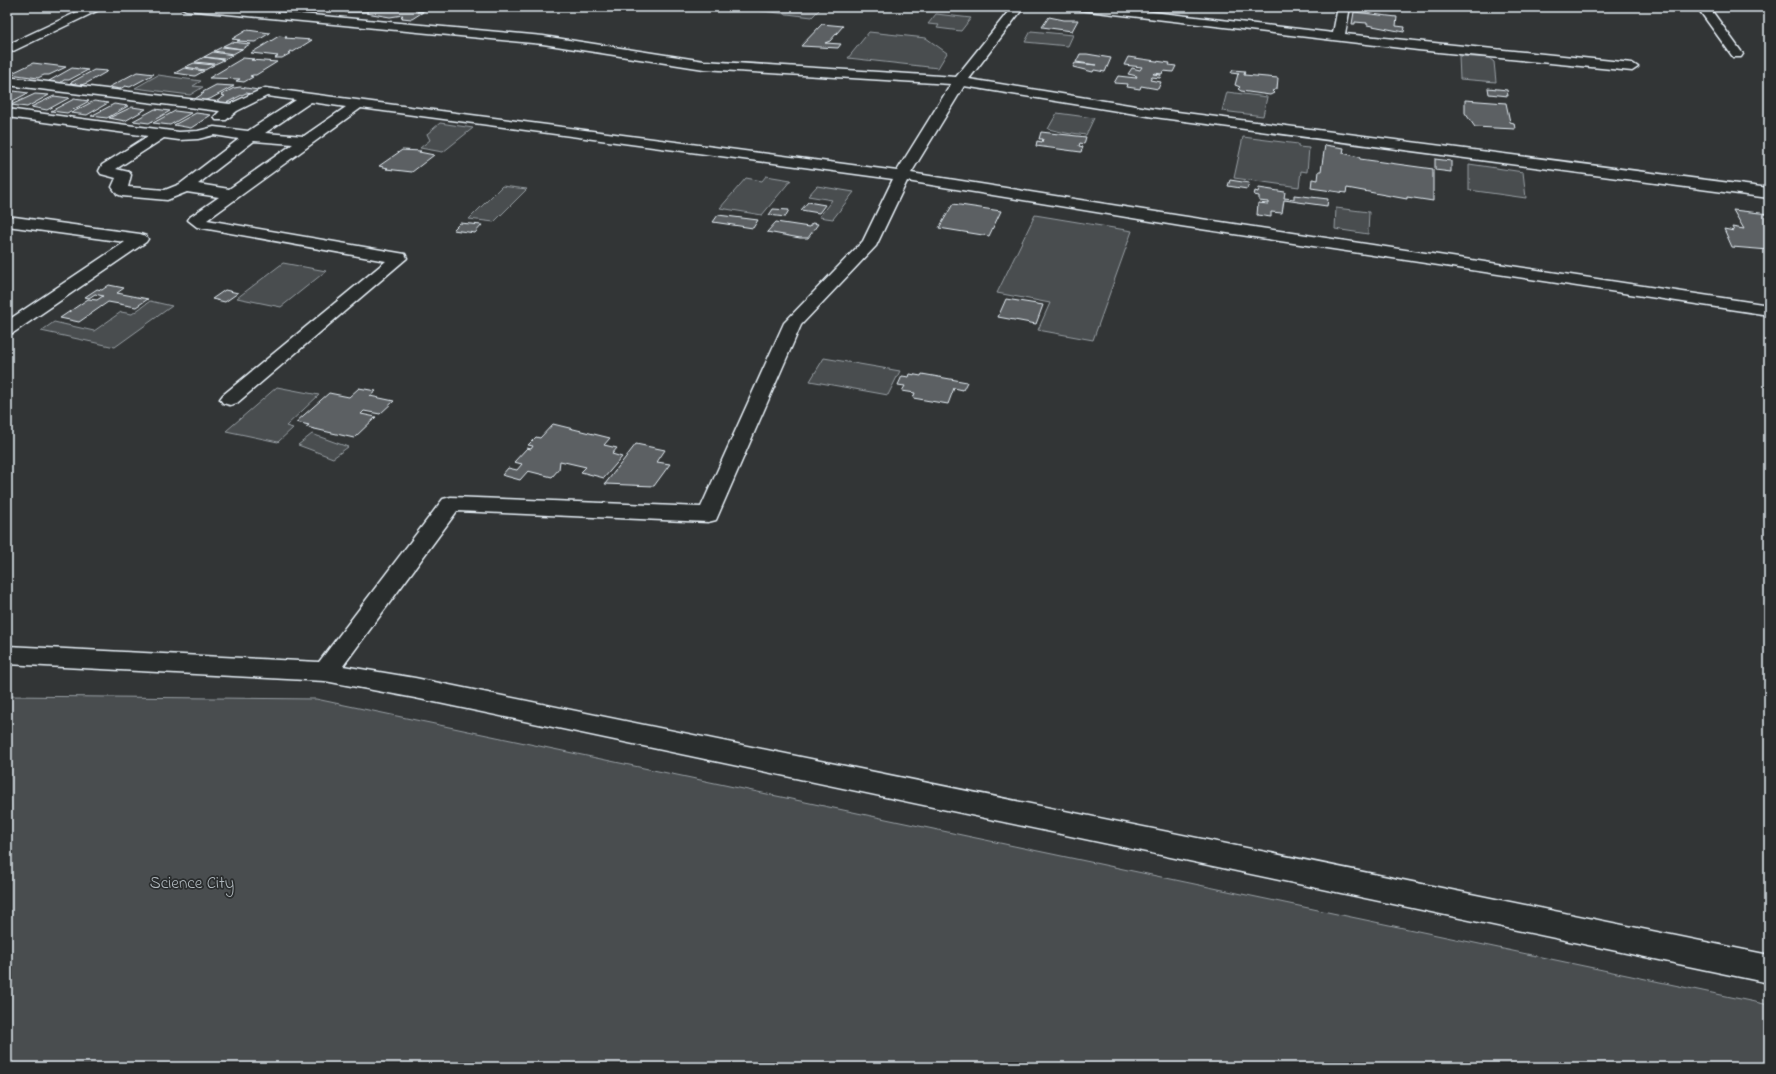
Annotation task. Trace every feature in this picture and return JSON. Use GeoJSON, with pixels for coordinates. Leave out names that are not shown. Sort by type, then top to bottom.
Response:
{"type":"FeatureCollection","features":[{"type":"Feature","properties":{"kind":"street"},"geometry":{"type":"LineString","coordinates":[[7,42],[80,7]]}},
{"type":"Feature","properties":{"kind":"street"},"geometry":{"type":"LineString","coordinates":[[7,50],[97,7]]}},
{"type":"Feature","properties":{"kind":"street"},"geometry":{"type":"LineString","coordinates":[[186,7],[543,40],[704,65],[960,81],[1154,113],[1769,193]]}},
{"type":"Feature","properties":{"kind":"street"},"geometry":{"type":"LineString","coordinates":[[325,672],[451,504],[708,515],[793,323],[870,243],[902,176],[960,81],[1018,7]]}},
{"type":"Feature","properties":{"kind":"street"},"geometry":{"type":"LineString","coordinates":[[1080,7],[1339,35],[1418,46],[1632,67]]}},
{"type":"Feature","properties":{"kind":"street"},"geometry":{"type":"LineString","coordinates":[[1339,35],[1344,7]]}},
{"type":"Feature","properties":{"kind":"street"},"geometry":{"type":"LineString","coordinates":[[1703,7],[1737,54]]}},
{"type":"Feature","properties":{"kind":"street"},"geometry":{"type":"LineString","coordinates":[[7,81],[232,108]]}},
{"type":"Feature","properties":{"kind":"street"},"geometry":{"type":"LineString","coordinates":[[214,131],[211,125],[232,108],[265,92],[902,176],[1181,221],[1769,310]]}},
{"type":"Feature","properties":{"kind":"street"},"geometry":{"type":"LineString","coordinates":[[163,133],[107,168],[106,171],[124,176],[120,187],[122,191],[167,195],[185,187],[251,136],[309,98]]}},
{"type":"Feature","properties":{"kind":"street"},"geometry":{"type":"LineString","coordinates":[[230,399],[399,258],[203,224],[196,220],[358,104]]}},
{"type":"Feature","properties":{"kind":"street"},"geometry":{"type":"LineString","coordinates":[[7,113],[179,136],[198,135],[214,131],[307,141]]}},
{"type":"Feature","properties":{"kind":"street"},"geometry":{"type":"LineString","coordinates":[[185,187],[232,194]]}},
{"type":"Feature","properties":{"kind":"street"},"geometry":{"type":"LineString","coordinates":[[7,221],[140,239],[7,329]]}},
{"type":"Feature","properties":{"kind":"street"},"geometry":{"type":"LineString","coordinates":[[7,655],[325,672],[415,688],[1769,969]]}},
{"type":"Feature","properties":{"kind":"green space"},"geometry":{"type":"Polygon","coordinates":[[[729,7],[796,9],[798,7],[822,7],[812,17],[729,7]]]}},
{"type":"Feature","properties":{"kind":"green space"},"geometry":{"type":"Polygon","coordinates":[[[936,14],[971,18],[961,31],[937,28],[939,25],[928,24],[936,14]]]}},
{"type":"Feature","properties":{"kind":"green space"},"geometry":{"type":"Polygon","coordinates":[[[1031,31],[1073,35],[1068,46],[1025,42],[1031,31]]]}},
{"type":"Feature","properties":{"kind":"green space"},"geometry":{"type":"Polygon","coordinates":[[[869,32],[926,38],[947,53],[938,68],[848,58],[869,32]]]}},
{"type":"Feature","properties":{"kind":"green space"},"geometry":{"type":"Polygon","coordinates":[[[1459,56],[1489,58],[1494,62],[1496,82],[1460,79],[1459,56]]]}},
{"type":"Feature","properties":{"kind":"green space"},"geometry":{"type":"Polygon","coordinates":[[[158,75],[201,81],[193,86],[203,87],[190,95],[135,88],[158,75]]]}},
{"type":"Feature","properties":{"kind":"green space"},"geometry":{"type":"Polygon","coordinates":[[[1227,92],[1267,97],[1263,116],[1222,111],[1227,92]]]}},
{"type":"Feature","properties":{"kind":"green space"},"geometry":{"type":"Polygon","coordinates":[[[1057,113],[1094,118],[1086,135],[1071,134],[1048,129],[1057,113]]]}},
{"type":"Feature","properties":{"kind":"green space"},"geometry":{"type":"Polygon","coordinates":[[[440,123],[473,128],[443,152],[420,148],[430,140],[427,134],[440,123]]]}},
{"type":"Feature","properties":{"kind":"green space"},"geometry":{"type":"Polygon","coordinates":[[[1243,137],[1298,144],[1298,147],[1309,148],[1307,172],[1301,171],[1299,187],[1234,178],[1243,137]]]}},
{"type":"Feature","properties":{"kind":"green space"},"geometry":{"type":"Polygon","coordinates":[[[1469,164],[1523,172],[1526,198],[1469,190],[1469,164]]]}},
{"type":"Feature","properties":{"kind":"green space"},"geometry":{"type":"Polygon","coordinates":[[[766,176],[791,180],[762,215],[720,208],[746,178],[762,181],[766,176]]]}},
{"type":"Feature","properties":{"kind":"green space"},"geometry":{"type":"Polygon","coordinates":[[[502,186],[527,189],[494,222],[469,219],[502,186]]]}},
{"type":"Feature","properties":{"kind":"green space"},"geometry":{"type":"Polygon","coordinates":[[[817,186],[854,192],[833,219],[819,217],[832,200],[808,196],[817,186]]]}},
{"type":"Feature","properties":{"kind":"green space"},"geometry":{"type":"Polygon","coordinates":[[[1336,208],[1369,212],[1368,234],[1335,229],[1336,208]]]}},
{"type":"Feature","properties":{"kind":"green space"},"geometry":{"type":"Polygon","coordinates":[[[1035,215],[1132,231],[1093,340],[1038,330],[1050,303],[997,293],[1035,215]]]}},
{"type":"Feature","properties":{"kind":"green space"},"geometry":{"type":"Polygon","coordinates":[[[283,263],[326,271],[281,307],[237,298],[283,263]]]}},
{"type":"Feature","properties":{"kind":"green space"},"geometry":{"type":"Polygon","coordinates":[[[150,301],[172,306],[115,347],[41,331],[54,322],[94,331],[121,312],[132,314],[150,301]]]}},
{"type":"Feature","properties":{"kind":"green space"},"geometry":{"type":"Polygon","coordinates":[[[824,358],[900,371],[888,395],[810,381],[824,358]]]}},
{"type":"Feature","properties":{"kind":"green space"},"geometry":{"type":"Polygon","coordinates":[[[277,387],[319,395],[286,426],[293,428],[278,442],[226,431],[277,387]]]}},
{"type":"Feature","properties":{"kind":"green space"},"geometry":{"type":"Polygon","coordinates":[[[312,434],[348,447],[333,458],[298,445],[312,434]]]}},
{"type":"Feature","properties":{"kind":"green space","name":"Science City"},"geometry":{"type":"Polygon","coordinates":[[[7,696],[316,699],[1769,1005],[1769,1067],[7,1067],[7,696]]]}},
{"type":"Feature","properties":{"kind":"building"},"geometry":{"type":"Polygon","coordinates":[[[289,7],[336,7],[329,11],[289,7]]]}},
{"type":"Feature","properties":{"kind":"building"},"geometry":{"type":"Polygon","coordinates":[[[353,7],[431,7],[424,11],[417,12],[423,12],[412,19],[402,18],[403,17],[401,17],[403,15],[390,17],[366,13],[368,12],[345,12],[353,7]]]}},
{"type":"Feature","properties":{"kind":"building"},"geometry":{"type":"Polygon","coordinates":[[[943,7],[986,7],[983,11],[943,7]]]}},
{"type":"Feature","properties":{"kind":"building"},"geometry":{"type":"Polygon","coordinates":[[[1354,12],[1397,17],[1396,26],[1405,27],[1404,32],[1367,25],[1367,23],[1355,22],[1355,24],[1352,24],[1354,12]]]}},
{"type":"Feature","properties":{"kind":"building"},"geometry":{"type":"Polygon","coordinates":[[[1049,17],[1064,20],[1078,20],[1072,31],[1042,27],[1049,17]]]}},
{"type":"Feature","properties":{"kind":"building"},"geometry":{"type":"Polygon","coordinates":[[[822,24],[843,26],[830,41],[825,43],[841,44],[838,48],[801,46],[822,24]]]}},
{"type":"Feature","properties":{"kind":"building"},"geometry":{"type":"Polygon","coordinates":[[[247,30],[270,33],[255,42],[237,41],[240,40],[232,39],[247,30]]]}},
{"type":"Feature","properties":{"kind":"building"},"geometry":{"type":"Polygon","coordinates":[[[279,36],[287,37],[285,38],[312,40],[293,52],[291,51],[288,53],[291,53],[282,58],[275,58],[278,56],[251,53],[279,36]]]}},
{"type":"Feature","properties":{"kind":"building"},"geometry":{"type":"Polygon","coordinates":[[[231,42],[250,44],[242,49],[223,46],[231,42]]]}},
{"type":"Feature","properties":{"kind":"building"},"geometry":{"type":"Polygon","coordinates":[[[222,47],[242,49],[233,54],[214,51],[222,47]]]}},
{"type":"Feature","properties":{"kind":"building"},"geometry":{"type":"Polygon","coordinates":[[[213,52],[233,55],[224,59],[204,57],[213,52]]]}},
{"type":"Feature","properties":{"kind":"building"},"geometry":{"type":"Polygon","coordinates":[[[1080,54],[1111,58],[1105,72],[1094,70],[1093,72],[1073,67],[1075,63],[1096,65],[1076,62],[1080,54]]]}},
{"type":"Feature","properties":{"kind":"building"},"geometry":{"type":"Polygon","coordinates":[[[204,57],[224,60],[215,64],[195,62],[204,57]]]}},
{"type":"Feature","properties":{"kind":"building"},"geometry":{"type":"Polygon","coordinates":[[[1128,57],[1170,63],[1169,65],[1176,66],[1173,72],[1163,71],[1162,74],[1153,74],[1161,75],[1160,78],[1152,77],[1150,80],[1161,82],[1158,89],[1141,86],[1140,89],[1127,87],[1128,84],[1114,83],[1118,76],[1136,78],[1137,76],[1128,74],[1132,68],[1140,70],[1142,67],[1124,65],[1128,57]]]}},
{"type":"Feature","properties":{"kind":"building"},"geometry":{"type":"Polygon","coordinates":[[[243,58],[277,62],[256,75],[250,76],[253,77],[244,82],[236,81],[240,79],[209,78],[243,58]]]}},
{"type":"Feature","properties":{"kind":"building"},"geometry":{"type":"Polygon","coordinates":[[[33,63],[66,67],[49,75],[44,75],[38,78],[10,74],[33,63]]]}},
{"type":"Feature","properties":{"kind":"building"},"geometry":{"type":"Polygon","coordinates":[[[194,63],[214,65],[205,70],[185,67],[194,63]]]}},
{"type":"Feature","properties":{"kind":"building"},"geometry":{"type":"Polygon","coordinates":[[[72,68],[88,70],[60,83],[49,81],[72,68]]]}},
{"type":"Feature","properties":{"kind":"building"},"geometry":{"type":"Polygon","coordinates":[[[184,68],[204,71],[195,76],[175,73],[184,68]]]}},
{"type":"Feature","properties":{"kind":"building"},"geometry":{"type":"Polygon","coordinates":[[[94,70],[108,71],[81,85],[70,83],[94,70]]]}},
{"type":"Feature","properties":{"kind":"building"},"geometry":{"type":"Polygon","coordinates":[[[1233,70],[1245,71],[1244,75],[1278,78],[1277,89],[1272,91],[1274,93],[1270,95],[1241,91],[1238,89],[1240,87],[1235,85],[1239,74],[1231,73],[1233,70]]]}},
{"type":"Feature","properties":{"kind":"building"},"geometry":{"type":"Polygon","coordinates":[[[137,72],[154,74],[130,87],[125,86],[120,89],[109,87],[137,72]]]}},
{"type":"Feature","properties":{"kind":"building"},"geometry":{"type":"Polygon","coordinates":[[[216,85],[234,86],[210,99],[202,101],[193,100],[204,93],[201,93],[216,85]]]}},
{"type":"Feature","properties":{"kind":"building"},"geometry":{"type":"Polygon","coordinates":[[[240,87],[258,90],[252,94],[246,93],[224,104],[214,103],[225,96],[221,95],[234,88],[240,87]]]}},
{"type":"Feature","properties":{"kind":"building"},"geometry":{"type":"Polygon","coordinates":[[[1488,88],[1507,90],[1508,96],[1489,94],[1488,88]]]}},
{"type":"Feature","properties":{"kind":"building"},"geometry":{"type":"Polygon","coordinates":[[[14,91],[28,93],[7,104],[7,95],[14,91]]]}},
{"type":"Feature","properties":{"kind":"building"},"geometry":{"type":"Polygon","coordinates":[[[35,94],[49,95],[27,107],[11,105],[35,94]]]}},
{"type":"Feature","properties":{"kind":"building"},"geometry":{"type":"Polygon","coordinates":[[[54,96],[69,98],[47,110],[31,107],[54,96]]]}},
{"type":"Feature","properties":{"kind":"building"},"geometry":{"type":"Polygon","coordinates":[[[74,99],[89,101],[67,113],[51,111],[74,99]]]}},
{"type":"Feature","properties":{"kind":"building"},"geometry":{"type":"Polygon","coordinates":[[[1465,100],[1506,103],[1510,122],[1514,123],[1515,129],[1475,127],[1465,113],[1465,100]]]}},
{"type":"Feature","properties":{"kind":"building"},"geometry":{"type":"Polygon","coordinates":[[[94,101],[108,103],[87,115],[71,113],[94,101]]]}},
{"type":"Feature","properties":{"kind":"building"},"geometry":{"type":"Polygon","coordinates":[[[114,104],[128,106],[107,118],[91,116],[114,104]]]}},
{"type":"Feature","properties":{"kind":"building"},"geometry":{"type":"Polygon","coordinates":[[[132,107],[146,109],[125,121],[109,118],[132,107]]]}},
{"type":"Feature","properties":{"kind":"building"},"geometry":{"type":"Polygon","coordinates":[[[155,109],[170,111],[149,123],[133,121],[155,109]]]}},
{"type":"Feature","properties":{"kind":"building"},"geometry":{"type":"Polygon","coordinates":[[[175,111],[191,113],[170,125],[153,123],[175,111]]]}},
{"type":"Feature","properties":{"kind":"building"},"geometry":{"type":"Polygon","coordinates":[[[196,113],[211,115],[191,128],[174,125],[196,113]]]}},
{"type":"Feature","properties":{"kind":"building"},"geometry":{"type":"Polygon","coordinates":[[[1041,132],[1086,137],[1084,144],[1080,143],[1079,146],[1083,147],[1081,152],[1036,146],[1037,141],[1042,142],[1043,139],[1039,139],[1041,132]]]}},
{"type":"Feature","properties":{"kind":"building"},"geometry":{"type":"Polygon","coordinates":[[[1325,145],[1344,148],[1343,153],[1359,157],[1360,159],[1433,169],[1433,201],[1407,197],[1407,199],[1347,188],[1346,193],[1311,188],[1312,179],[1318,180],[1319,171],[1321,171],[1325,145]]]}},
{"type":"Feature","properties":{"kind":"building"},"geometry":{"type":"Polygon","coordinates":[[[402,150],[421,151],[419,152],[434,155],[412,172],[386,169],[388,168],[379,166],[402,150]]]}},
{"type":"Feature","properties":{"kind":"building"},"geometry":{"type":"Polygon","coordinates":[[[1435,159],[1451,161],[1451,172],[1435,170],[1435,159]]]}},
{"type":"Feature","properties":{"kind":"building"},"geometry":{"type":"Polygon","coordinates":[[[1230,180],[1249,183],[1247,189],[1228,186],[1230,180]]]}},
{"type":"Feature","properties":{"kind":"building"},"geometry":{"type":"Polygon","coordinates":[[[1259,188],[1285,192],[1284,198],[1294,199],[1294,195],[1328,199],[1327,206],[1284,200],[1282,213],[1271,212],[1271,217],[1257,215],[1258,203],[1268,204],[1268,202],[1259,201],[1259,196],[1254,195],[1255,191],[1258,192],[1259,188]]]}},
{"type":"Feature","properties":{"kind":"building"},"geometry":{"type":"Polygon","coordinates":[[[808,202],[825,205],[819,213],[801,210],[808,202]]]}},
{"type":"Feature","properties":{"kind":"building"},"geometry":{"type":"Polygon","coordinates":[[[953,204],[1001,211],[989,236],[939,228],[953,204]]]}},
{"type":"Feature","properties":{"kind":"building"},"geometry":{"type":"Polygon","coordinates":[[[773,209],[789,210],[785,217],[769,215],[773,209]]]}},
{"type":"Feature","properties":{"kind":"building"},"geometry":{"type":"Polygon","coordinates":[[[1733,210],[1769,214],[1769,250],[1732,247],[1724,229],[1734,231],[1732,227],[1744,229],[1733,210]]]}},
{"type":"Feature","properties":{"kind":"building"},"geometry":{"type":"Polygon","coordinates":[[[718,215],[758,220],[753,228],[713,222],[718,215]]]}},
{"type":"Feature","properties":{"kind":"building"},"geometry":{"type":"Polygon","coordinates":[[[776,222],[809,227],[812,223],[818,224],[808,238],[800,238],[767,232],[776,222]]]}},
{"type":"Feature","properties":{"kind":"building"},"geometry":{"type":"Polygon","coordinates":[[[460,223],[482,225],[475,233],[453,230],[460,223]]]}},
{"type":"Feature","properties":{"kind":"building"},"geometry":{"type":"Polygon","coordinates":[[[109,285],[124,288],[117,293],[148,299],[136,307],[108,302],[79,322],[60,318],[88,299],[97,300],[103,296],[95,294],[89,298],[85,297],[97,289],[102,290],[109,285]]]}},
{"type":"Feature","properties":{"kind":"building"},"geometry":{"type":"Polygon","coordinates":[[[225,290],[238,293],[225,302],[212,299],[225,290]]]}},
{"type":"Feature","properties":{"kind":"building"},"geometry":{"type":"Polygon","coordinates":[[[1006,299],[1043,305],[1036,324],[998,317],[1006,299]]]}},
{"type":"Feature","properties":{"kind":"building"},"geometry":{"type":"Polygon","coordinates":[[[910,374],[921,376],[922,374],[967,382],[963,390],[954,388],[948,404],[913,398],[915,393],[902,391],[905,386],[898,385],[902,376],[909,377],[910,374]]]}},
{"type":"Feature","properties":{"kind":"building"},"geometry":{"type":"Polygon","coordinates":[[[359,388],[376,391],[370,396],[394,401],[380,414],[364,411],[361,414],[376,417],[354,438],[306,427],[309,425],[296,422],[329,393],[349,397],[359,388]]]}},
{"type":"Feature","properties":{"kind":"building"},"geometry":{"type":"Polygon","coordinates":[[[553,424],[610,438],[604,445],[617,448],[612,454],[622,457],[604,478],[581,472],[586,467],[560,461],[559,469],[552,477],[528,471],[520,480],[502,475],[508,468],[517,470],[522,464],[514,462],[527,448],[531,449],[533,446],[528,445],[536,437],[540,438],[553,424]]]}},
{"type":"Feature","properties":{"kind":"building"},"geometry":{"type":"Polygon","coordinates":[[[636,444],[665,450],[657,462],[670,464],[654,486],[605,484],[636,444]]]}}]}
